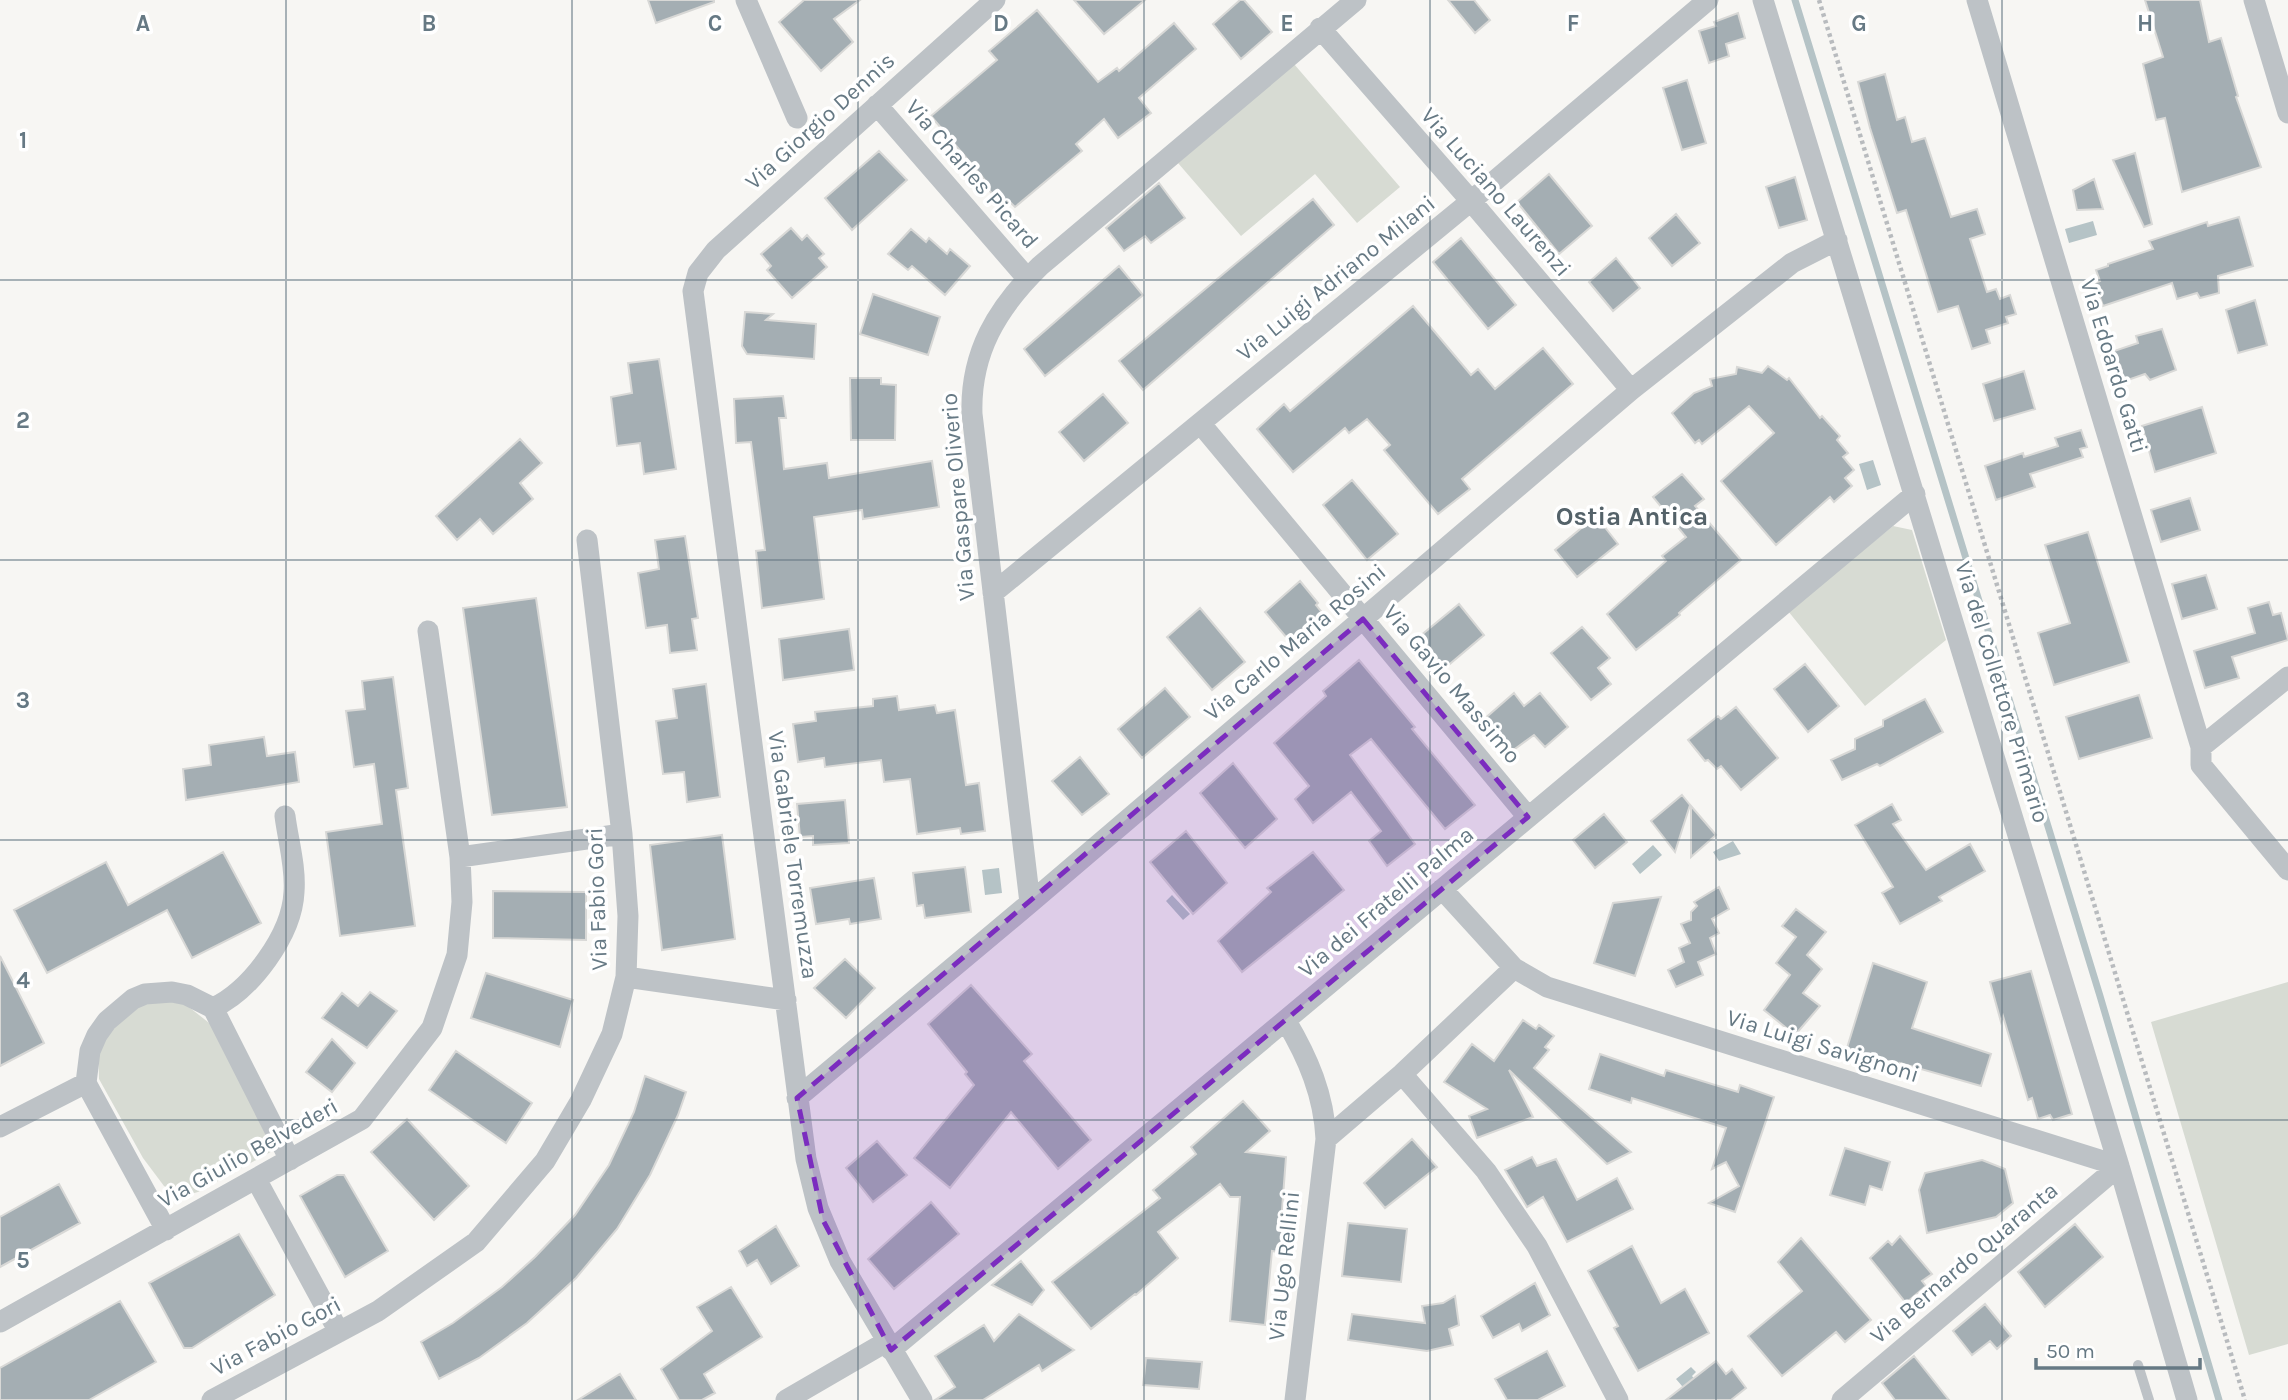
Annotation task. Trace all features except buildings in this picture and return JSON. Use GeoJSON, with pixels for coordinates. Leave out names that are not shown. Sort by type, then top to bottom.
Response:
{"type":"FeatureCollection","features":[{"type":"Feature","properties":{"kind":"street"},"geometry":{"type":"LineString","coordinates":[[747,0],[797,118]]}},
{"type":"Feature","properties":{"kind":"street","name":"Via Giorgio Dennis"},"geometry":{"type":"LineString","coordinates":[[693,291],[698,273],[708,258],[995,0]]}},
{"type":"Feature","properties":{"kind":"street","name":"Via Gaspare Oliverio"},"geometry":{"type":"LineString","coordinates":[[1030,903],[972,414],[977,359],[1002,311],[1027,278],[1356,0]]}},
{"type":"Feature","properties":{"kind":"street","name":"Via Luigi Adriano Milani"},"geometry":{"type":"LineString","coordinates":[[993,593],[1471,201],[1709,0]]}},
{"type":"Feature","properties":{"kind":"street","name":"Via del Collettore Primario"},"geometry":{"type":"LineString","coordinates":[[1763,0],[2119,1166],[2187,1400]]}},
{"type":"Feature","properties":{"kind":"street","name":"Via Edoardo Gatti"},"geometry":{"type":"LineString","coordinates":[[1977,0],[2201,747],[2201,765],[2288,870]]}},
{"type":"Feature","properties":{"kind":"street"},"geometry":{"type":"LineString","coordinates":[[2254,0],[2288,113]]}},
{"type":"Feature","properties":{"kind":"street","name":"Via Luciano Laurenzi"},"geometry":{"type":"LineString","coordinates":[[1320,29],[1471,201],[1631,390]]}},
{"type":"Feature","properties":{"kind":"street","name":"Via Charles Picard"},"geometry":{"type":"LineString","coordinates":[[877,105],[1027,278]]}},
{"type":"Feature","properties":{"kind":"street","name":"Via Carlo Maria Rosini"},"geometry":{"type":"LineString","coordinates":[[797,1098],[1030,903],[1631,390],[1792,263],[1838,240]]}},
{"type":"Feature","properties":{"kind":"street","name":"Via Gabriele Torremuzza"},"geometry":{"type":"LineString","coordinates":[[693,291],[806,1159],[818,1208],[845,1272],[922,1400]]}},
{"type":"Feature","properties":{"kind":"street","name":"Via Gavio Massimo"},"geometry":{"type":"LineString","coordinates":[[1200,423],[1528,817]]}},
{"type":"Feature","properties":{"kind":"street","name":"Via dei Fratelli Palma"},"geometry":{"type":"LineString","coordinates":[[786,1400],[889,1346],[1286,1021],[1915,494]]}},
{"type":"Feature","properties":{"kind":"street","name":"Via Fabio Gori"},"geometry":{"type":"LineString","coordinates":[[212,1400],[378,1311],[476,1242],[545,1161],[581,1100],[612,1034],[626,977],[628,916],[622,834],[587,540]]}},
{"type":"Feature","properties":{"kind":"street","name":"Via Giulio Belvederi"},"geometry":{"type":"LineString","coordinates":[[0,1322],[362,1119],[432,1028],[457,955],[462,902],[460,857],[428,631]]}},
{"type":"Feature","properties":{"kind":"street"},"geometry":{"type":"LineString","coordinates":[[2201,747],[2288,677]]}},
{"type":"Feature","properties":{"kind":"street"},"geometry":{"type":"LineString","coordinates":[[213,1008],[238,991],[264,962],[290,917],[295,890],[285,816]]}},
{"type":"Feature","properties":{"kind":"street"},"geometry":{"type":"LineString","coordinates":[[460,857],[622,834]]}},
{"type":"Feature","properties":{"kind":"street","name":"Via Luigi Savignoni"},"geometry":{"type":"LineString","coordinates":[[1442,889],[1514,968],[1547,987],[2119,1166]]}},
{"type":"Feature","properties":{"kind":"street"},"geometry":{"type":"LineString","coordinates":[[1326,1139],[1402,1074],[1514,968]]}},
{"type":"Feature","properties":{"kind":"street"},"geometry":{"type":"LineString","coordinates":[[626,977],[786,1000]]}},
{"type":"Feature","properties":{"kind":"street"},"geometry":{"type":"LineString","coordinates":[[166,1230],[86,1083],[90,1052],[97,1035],[107,1021],[133,999],[145,994],[172,992],[187,995],[213,1008],[290,1160]]}},
{"type":"Feature","properties":{"kind":"street","name":"Via Ugo Rellini"},"geometry":{"type":"LineString","coordinates":[[1286,1021],[1310,1064],[1322,1106],[1326,1139],[1295,1400]]}},
{"type":"Feature","properties":{"kind":"street"},"geometry":{"type":"LineString","coordinates":[[1402,1074],[1486,1171],[1530,1236],[1618,1400]]}},
{"type":"Feature","properties":{"kind":"street"},"geometry":{"type":"LineString","coordinates":[[0,1127],[86,1083]]}},
{"type":"Feature","properties":{"kind":"street","name":"Via Bernardo Quaranta"},"geometry":{"type":"LineString","coordinates":[[1842,1400],[2119,1166]]}},
{"type":"Feature","properties":{"kind":"street"},"geometry":{"type":"LineString","coordinates":[[256,1179],[339,1332]]}},
{"type":"Feature","properties":{"kind":"lane"},"geometry":{"type":"LineString","coordinates":[[2138,1365],[2149,1400]]}},
{"type":"Feature","properties":{"kind":"path"},"geometry":{"type":"LineString","coordinates":[[1819,0],[2245,1400]]}},
{"type":"Feature","properties":{"kind":"highlighted area"},"geometry":{"type":"Polygon","coordinates":[[[1363,619],[1528,817],[891,1350],[823,1220],[797,1098],[1363,619]]]}},
{"type":"Feature","properties":{"kind":"shaded area"},"geometry":{"type":"Polygon","coordinates":[[[1294,64],[1400,187],[1357,223],[1315,174],[1241,236],[1178,163],[1294,64]]]}},
{"type":"Feature","properties":{"kind":"shaded area"},"geometry":{"type":"Polygon","coordinates":[[[2093,221],[2097,235],[2069,243],[2065,229],[2093,221]]]}},
{"type":"Feature","properties":{"kind":"shaded area"},"geometry":{"type":"Polygon","coordinates":[[[1873,460],[1881,485],[1867,490],[1859,464],[1873,460]]]}},
{"type":"Feature","properties":{"kind":"shaded area"},"geometry":{"type":"Polygon","coordinates":[[[1893,526],[1912,530],[1946,640],[1865,706],[1788,611],[1893,526]]]}},
{"type":"Feature","properties":{"kind":"shaded area"},"geometry":{"type":"Polygon","coordinates":[[[1733,841],[1741,854],[1719,861],[1713,852],[1733,841]]]}},
{"type":"Feature","properties":{"kind":"shaded area"},"geometry":{"type":"Polygon","coordinates":[[[1653,845],[1662,855],[1640,874],[1632,864],[1653,845]]]}},
{"type":"Feature","properties":{"kind":"shaded area"},"geometry":{"type":"Polygon","coordinates":[[[999,868],[1002,893],[985,895],[982,870],[999,868]]]}},
{"type":"Feature","properties":{"kind":"shaded area"},"geometry":{"type":"Polygon","coordinates":[[[1172,895],[1190,914],[1183,920],[1166,901],[1172,895]]]}},
{"type":"Feature","properties":{"kind":"shaded area"},"geometry":{"type":"Polygon","coordinates":[[[2288,982],[2288,1344],[2249,1355],[2151,1022],[2288,982]]]}},
{"type":"Feature","properties":{"kind":"shaded area"},"geometry":{"type":"Polygon","coordinates":[[[166,1000],[185,1004],[213,1026],[276,1149],[198,1192],[187,1195],[176,1193],[164,1186],[143,1158],[99,1079],[98,1041],[135,1004],[166,1000]]]}},
{"type":"Feature","properties":{"kind":"shaded area"},"geometry":{"type":"Polygon","coordinates":[[[1691,1367],[1696,1372],[1692,1376],[1705,1392],[1694,1400],[1676,1379],[1691,1367]]]}},
{"type":"Feature","properties":{"kind":"waterway"},"geometry":{"type":"LineString","coordinates":[[1795,0],[2100,996],[2219,1400]]}},
{"type":"Feature","properties":{"kind":"district","name":"Ostia Antica"},"geometry":{"type":"Point","coordinates":[1632,516]}}]}
